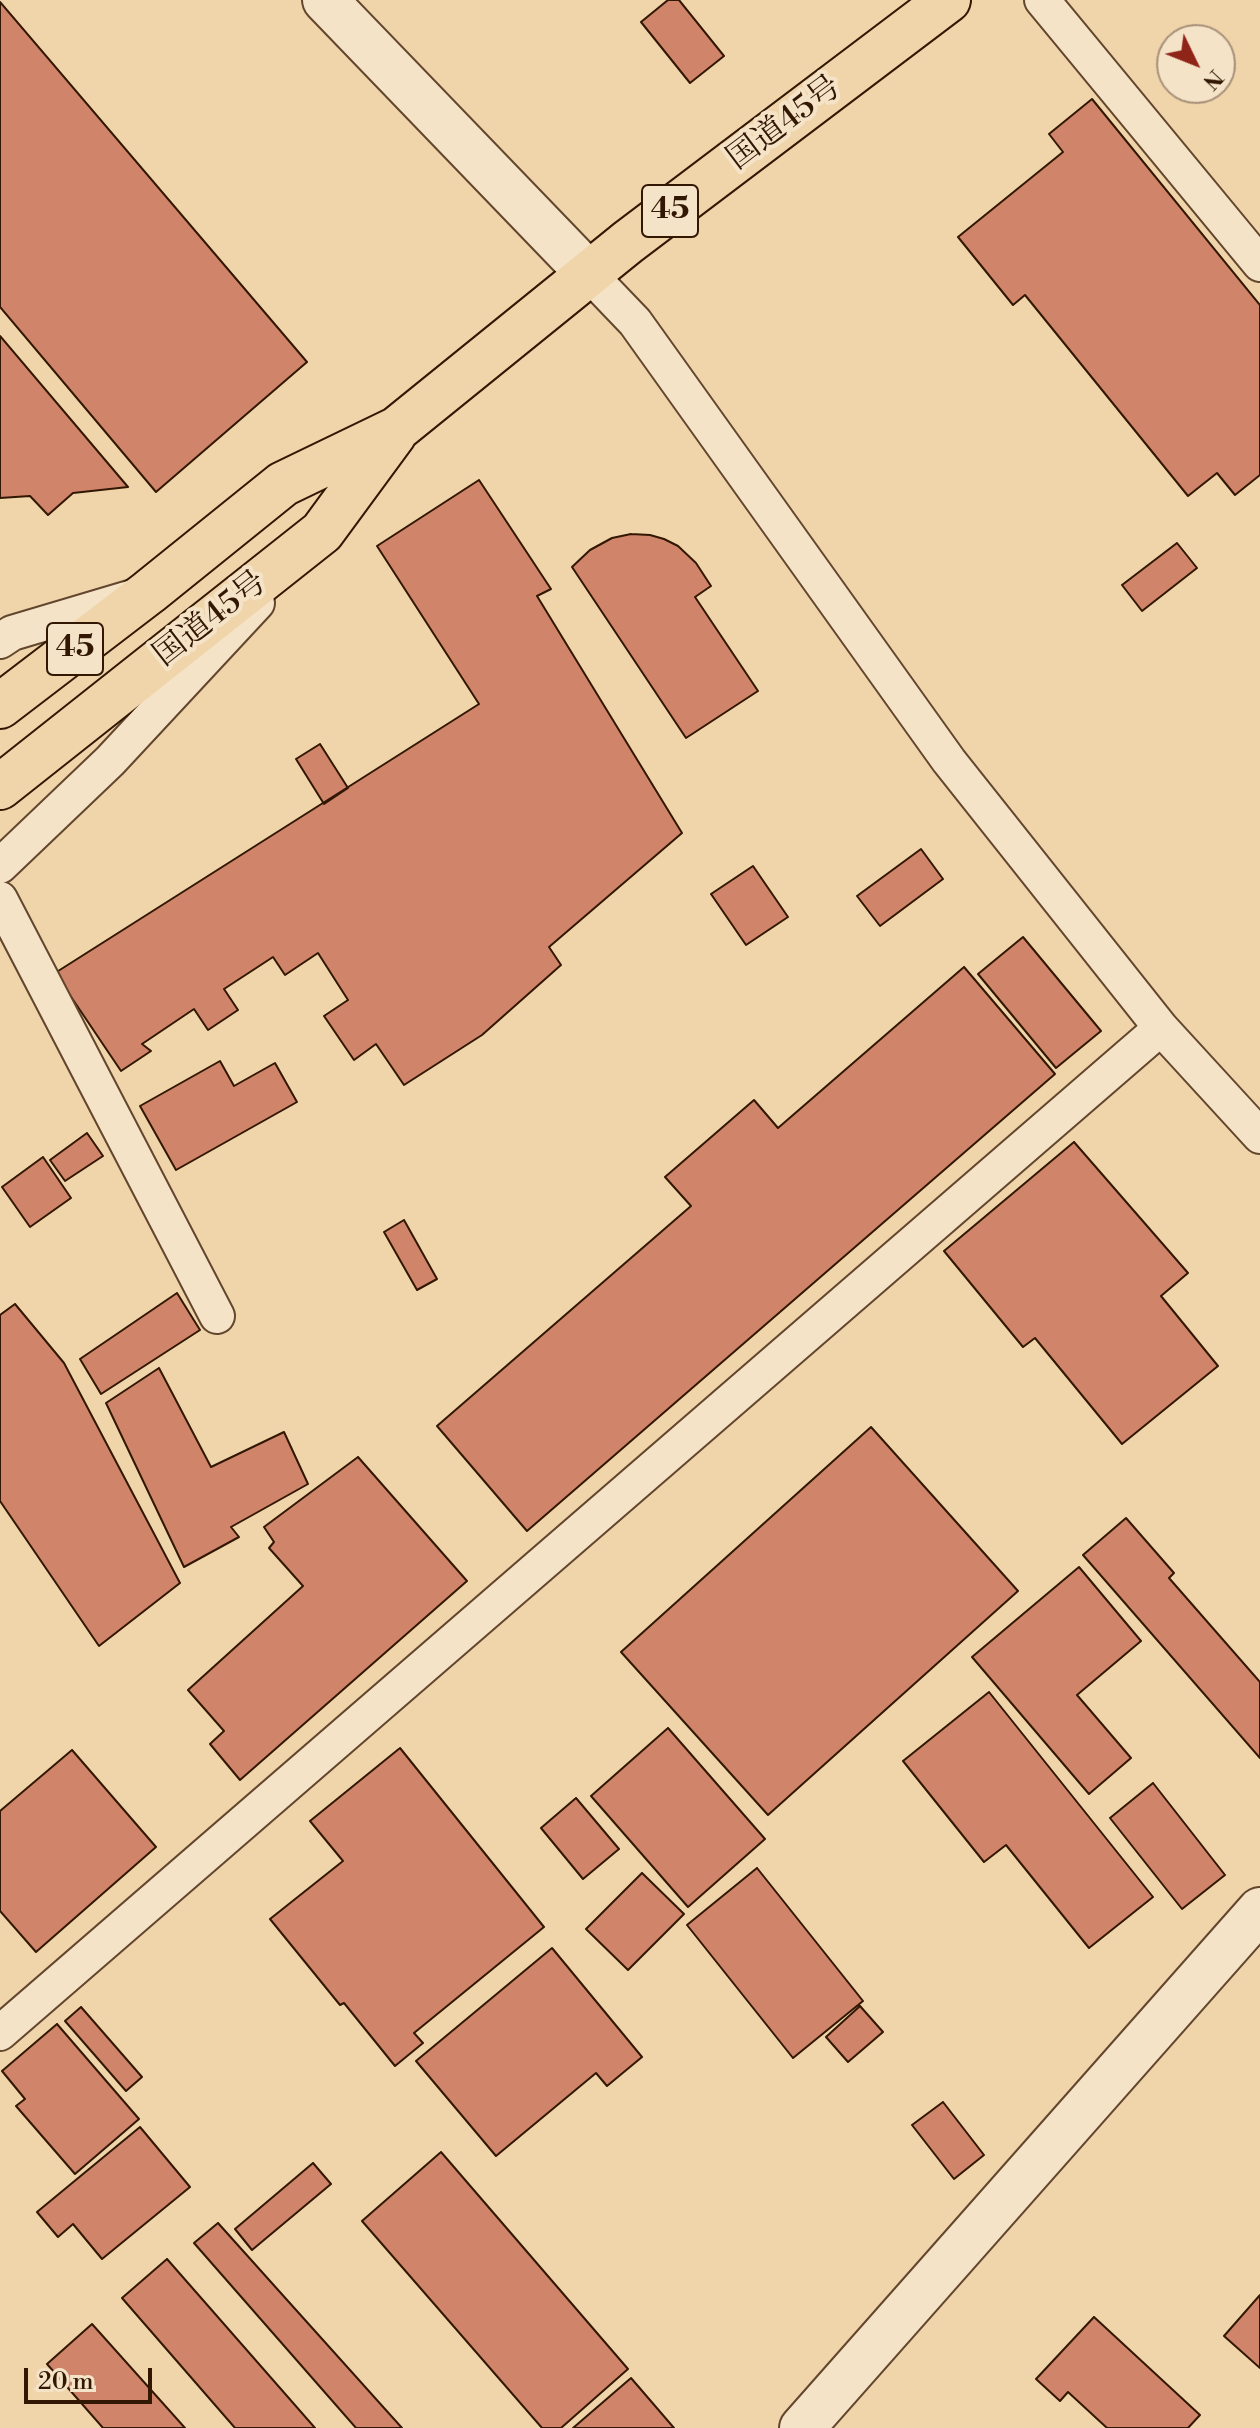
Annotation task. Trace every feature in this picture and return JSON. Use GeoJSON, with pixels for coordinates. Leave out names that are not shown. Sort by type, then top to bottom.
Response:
{"type":"FeatureCollection","features":[{"type":"Feature","properties":{"kind":"highway","name":"国道45号"},"geometry":{"type":"LineString","coordinates":[[0,706],[283,484],[397,429],[589,274],[948,0]]}},
{"type":"Feature","properties":{"kind":"highway","name":"国道45号"},"geometry":{"type":"LineString","coordinates":[[0,787],[322,532],[397,429]]}},
{"type":"Feature","properties":{"kind":"street"},"geometry":{"type":"LineString","coordinates":[[325,0],[635,322],[949,761],[1161,1028],[1260,1136]]}},
{"type":"Feature","properties":{"kind":"street"},"geometry":{"type":"LineString","coordinates":[[1042,0],[1260,264]]}},
{"type":"Feature","properties":{"kind":"street"},"geometry":{"type":"LineString","coordinates":[[0,866],[110,761],[322,532]]}},
{"type":"Feature","properties":{"kind":"street"},"geometry":{"type":"LineString","coordinates":[[0,641],[12,633],[149,592]]}},
{"type":"Feature","properties":{"kind":"street"},"geometry":{"type":"LineString","coordinates":[[0,899],[217,1316]]}},
{"type":"Feature","properties":{"kind":"street"},"geometry":{"type":"LineString","coordinates":[[0,2033],[1161,1028]]}},
{"type":"Feature","properties":{"kind":"street"},"geometry":{"type":"LineString","coordinates":[[802,2428],[1260,1910]]}},
{"type":"Feature","properties":{"kind":"building"},"geometry":{"type":"Polygon","coordinates":[[[668,0],[679,0],[724,56],[690,83],[641,22],[668,0]]]}},
{"type":"Feature","properties":{"kind":"building"},"geometry":{"type":"Polygon","coordinates":[[[0,2],[307,362],[156,492],[0,307],[0,2]]]}},
{"type":"Feature","properties":{"kind":"building"},"geometry":{"type":"Polygon","coordinates":[[[1092,99],[1260,305],[1260,475],[1235,495],[1217,473],[1188,496],[1025,295],[1013,305],[958,237],[1063,152],[1049,134],[1092,99]]]}},
{"type":"Feature","properties":{"kind":"building"},"geometry":{"type":"Polygon","coordinates":[[[0,336],[128,487],[73,493],[48,515],[30,496],[0,498],[0,336]]]}},
{"type":"Feature","properties":{"kind":"building"},"geometry":{"type":"Polygon","coordinates":[[[479,480],[551,589],[537,596],[682,833],[549,947],[561,965],[482,1035],[404,1085],[376,1044],[354,1060],[324,1016],[348,1000],[318,953],[285,975],[273,957],[224,989],[238,1010],[208,1030],[194,1009],[142,1044],[151,1051],[121,1071],[55,973],[479,704],[377,546],[479,480]]]}},
{"type":"Feature","properties":{"kind":"building"},"geometry":{"type":"Polygon","coordinates":[[[631,534],[664,539],[678,546],[696,563],[711,586],[695,597],[758,691],[686,738],[572,567],[590,550],[612,538],[631,534]]]}},
{"type":"Feature","properties":{"kind":"building"},"geometry":{"type":"Polygon","coordinates":[[[1177,543],[1197,568],[1142,611],[1122,585],[1177,543]]]}},
{"type":"Feature","properties":{"kind":"building"},"geometry":{"type":"Polygon","coordinates":[[[320,744],[348,788],[324,804],[296,759],[320,744]]]}},
{"type":"Feature","properties":{"kind":"building"},"geometry":{"type":"Polygon","coordinates":[[[921,849],[943,879],[880,926],[857,896],[921,849]]]}},
{"type":"Feature","properties":{"kind":"building"},"geometry":{"type":"Polygon","coordinates":[[[753,866],[788,917],[746,945],[711,894],[753,866]]]}},
{"type":"Feature","properties":{"kind":"building"},"geometry":{"type":"Polygon","coordinates":[[[1023,937],[1101,1031],[1056,1068],[978,974],[1023,937]]]}},
{"type":"Feature","properties":{"kind":"building"},"geometry":{"type":"Polygon","coordinates":[[[964,967],[1055,1074],[527,1531],[437,1426],[691,1206],[665,1177],[754,1100],[778,1128],[964,967]]]}},
{"type":"Feature","properties":{"kind":"building"},"geometry":{"type":"Polygon","coordinates":[[[220,1061],[234,1086],[275,1063],[297,1102],[176,1170],[140,1106],[220,1061]]]}},
{"type":"Feature","properties":{"kind":"building"},"geometry":{"type":"Polygon","coordinates":[[[87,1133],[103,1156],[65,1181],[50,1160],[87,1133]]]}},
{"type":"Feature","properties":{"kind":"building"},"geometry":{"type":"Polygon","coordinates":[[[1074,1142],[1188,1273],[1161,1296],[1218,1366],[1122,1444],[1035,1338],[1023,1347],[944,1251],[1074,1142]]]}},
{"type":"Feature","properties":{"kind":"building"},"geometry":{"type":"Polygon","coordinates":[[[43,1157],[71,1198],[30,1227],[2,1187],[43,1157]]]}},
{"type":"Feature","properties":{"kind":"building"},"geometry":{"type":"Polygon","coordinates":[[[404,1220],[437,1279],[417,1290],[384,1232],[404,1220]]]}},
{"type":"Feature","properties":{"kind":"building"},"geometry":{"type":"Polygon","coordinates":[[[177,1293],[200,1330],[101,1394],[80,1359],[177,1293]]]}},
{"type":"Feature","properties":{"kind":"building"},"geometry":{"type":"Polygon","coordinates":[[[15,1304],[64,1363],[180,1583],[99,1646],[0,1501],[0,1315],[15,1304]]]}},
{"type":"Feature","properties":{"kind":"building"},"geometry":{"type":"Polygon","coordinates":[[[159,1368],[211,1467],[284,1432],[308,1484],[231,1527],[239,1537],[184,1567],[106,1403],[159,1368]]]}},
{"type":"Feature","properties":{"kind":"building"},"geometry":{"type":"Polygon","coordinates":[[[871,1427],[1018,1591],[768,1815],[621,1652],[871,1427]]]}},
{"type":"Feature","properties":{"kind":"building"},"geometry":{"type":"Polygon","coordinates":[[[358,1457],[467,1581],[240,1780],[210,1744],[224,1731],[188,1690],[303,1586],[269,1548],[274,1542],[264,1527],[358,1457]]]}},
{"type":"Feature","properties":{"kind":"building"},"geometry":{"type":"Polygon","coordinates":[[[1126,1518],[1174,1573],[1169,1578],[1260,1682],[1260,1758],[1083,1555],[1126,1518]]]}},
{"type":"Feature","properties":{"kind":"building"},"geometry":{"type":"Polygon","coordinates":[[[1079,1567],[1141,1641],[1077,1695],[1131,1758],[1089,1794],[972,1657],[1079,1567]]]}},
{"type":"Feature","properties":{"kind":"building"},"geometry":{"type":"Polygon","coordinates":[[[989,1692],[1153,1897],[1089,1948],[1006,1845],[984,1862],[903,1761],[989,1692]]]}},
{"type":"Feature","properties":{"kind":"building"},"geometry":{"type":"Polygon","coordinates":[[[668,1728],[765,1839],[688,1907],[591,1796],[668,1728]]]}},
{"type":"Feature","properties":{"kind":"building"},"geometry":{"type":"Polygon","coordinates":[[[400,1748],[544,1927],[414,2033],[423,2043],[395,2066],[270,1919],[343,1861],[310,1821],[400,1748]]]}},
{"type":"Feature","properties":{"kind":"building"},"geometry":{"type":"Polygon","coordinates":[[[72,1750],[156,1847],[36,1952],[0,1911],[0,1811],[72,1750]]]}},
{"type":"Feature","properties":{"kind":"building"},"geometry":{"type":"Polygon","coordinates":[[[1153,1783],[1225,1875],[1182,1909],[1110,1818],[1153,1783]]]}},
{"type":"Feature","properties":{"kind":"building"},"geometry":{"type":"Polygon","coordinates":[[[576,1798],[619,1849],[583,1879],[541,1828],[576,1798]]]}},
{"type":"Feature","properties":{"kind":"building"},"geometry":{"type":"Polygon","coordinates":[[[757,1868],[863,2001],[793,2058],[687,1925],[757,1868]]]}},
{"type":"Feature","properties":{"kind":"building"},"geometry":{"type":"Polygon","coordinates":[[[642,1873],[684,1914],[628,1970],[586,1929],[642,1873]]]}},
{"type":"Feature","properties":{"kind":"building"},"geometry":{"type":"Polygon","coordinates":[[[552,1948],[642,2057],[607,2086],[596,2073],[496,2156],[416,2061],[552,1948]]]}},
{"type":"Feature","properties":{"kind":"building"},"geometry":{"type":"Polygon","coordinates":[[[860,2006],[883,2032],[848,2062],[826,2037],[860,2006]]]}},
{"type":"Feature","properties":{"kind":"building"},"geometry":{"type":"Polygon","coordinates":[[[81,2007],[142,2077],[126,2091],[65,2021],[81,2007]]]}},
{"type":"Feature","properties":{"kind":"building"},"geometry":{"type":"Polygon","coordinates":[[[57,2024],[139,2119],[75,2174],[16,2106],[25,2099],[2,2071],[57,2024]]]}},
{"type":"Feature","properties":{"kind":"building"},"geometry":{"type":"Polygon","coordinates":[[[943,2102],[984,2155],[954,2179],[912,2125],[943,2102]]]}},
{"type":"Feature","properties":{"kind":"building"},"geometry":{"type":"Polygon","coordinates":[[[140,2127],[190,2187],[102,2259],[73,2224],[58,2237],[37,2212],[140,2127]]]}},
{"type":"Feature","properties":{"kind":"building"},"geometry":{"type":"Polygon","coordinates":[[[441,2152],[628,2369],[561,2428],[542,2428],[362,2221],[441,2152]]]}},
{"type":"Feature","properties":{"kind":"building"},"geometry":{"type":"Polygon","coordinates":[[[313,2163],[331,2184],[252,2250],[235,2229],[313,2163]]]}},
{"type":"Feature","properties":{"kind":"building"},"geometry":{"type":"Polygon","coordinates":[[[218,2223],[402,2428],[356,2428],[194,2243],[218,2223]]]}},
{"type":"Feature","properties":{"kind":"building"},"geometry":{"type":"Polygon","coordinates":[[[167,2259],[315,2428],[235,2428],[122,2298],[167,2259]]]}},
{"type":"Feature","properties":{"kind":"building"},"geometry":{"type":"Polygon","coordinates":[[[1260,2295],[1260,2368],[1224,2336],[1260,2295]]]}},
{"type":"Feature","properties":{"kind":"building"},"geometry":{"type":"Polygon","coordinates":[[[1094,2317],[1200,2415],[1188,2428],[1107,2428],[1068,2392],[1060,2401],[1036,2379],[1094,2317]]]}},
{"type":"Feature","properties":{"kind":"building"},"geometry":{"type":"Polygon","coordinates":[[[92,2324],[185,2428],[103,2428],[47,2364],[92,2324]]]}},
{"type":"Feature","properties":{"kind":"building"},"geometry":{"type":"Polygon","coordinates":[[[631,2378],[674,2428],[573,2428],[631,2378]]]}}]}
